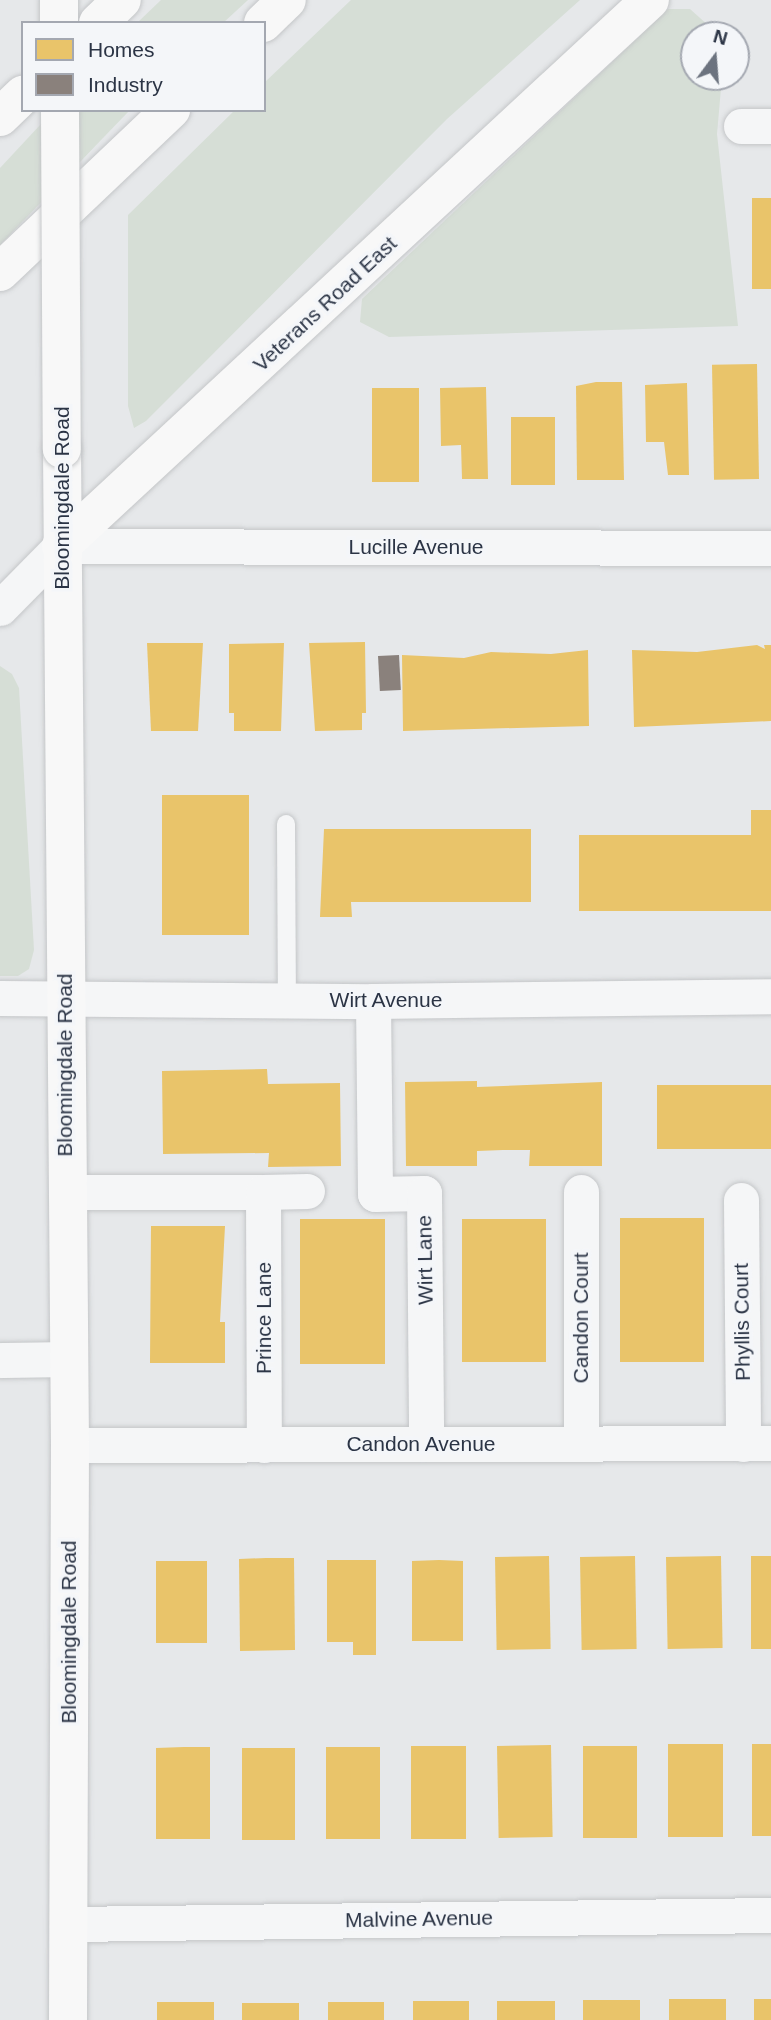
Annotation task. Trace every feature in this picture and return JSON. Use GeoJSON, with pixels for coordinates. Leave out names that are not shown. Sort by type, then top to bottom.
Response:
{"type":"FeatureCollection","features":[{"type":"Feature","properties":{"kind":"main road"},"geometry":{"type":"LineString","coordinates":[[59,0],[59,21]]}},
{"type":"Feature","properties":{"kind":"main road"},"geometry":{"type":"LineString","coordinates":[[100,21],[122,0]]}},
{"type":"Feature","properties":{"kind":"main road"},"geometry":{"type":"LineString","coordinates":[[265,21],[287,0]]}},
{"type":"Feature","properties":{"kind":"main road","name":"Veterans Road East"},"geometry":{"type":"LineString","coordinates":[[61,546],[650,0]]}},
{"type":"Feature","properties":{"kind":"main road"},"geometry":{"type":"LineString","coordinates":[[0,117],[21,97]]}},
{"type":"Feature","properties":{"kind":"main road","name":"Bloomingdale Road"},"geometry":{"type":"LineString","coordinates":[[60,112],[65,1192],[70,1445],[68,2020]]}},
{"type":"Feature","properties":{"kind":"main road"},"geometry":{"type":"LineString","coordinates":[[0,272],[169,112]]}},
{"type":"Feature","properties":{"kind":"street","name":"Lucille Avenue"},"geometry":{"type":"LineString","coordinates":[[61,546],[771,548]]}},
{"type":"Feature","properties":{"kind":"street","name":"Veterans Road East"},"geometry":{"type":"LineString","coordinates":[[0,608],[61,546]]}},
{"type":"Feature","properties":{"kind":"street","name":"Wirt Avenue"},"geometry":{"type":"LineString","coordinates":[[0,998],[373,1001],[771,996]]}},
{"type":"Feature","properties":{"kind":"street","name":"Wirt Lane"},"geometry":{"type":"LineString","coordinates":[[373,1001],[375,1194],[424,1193],[426,1444]]}},
{"type":"Feature","properties":{"kind":"street"},"geometry":{"type":"LineString","coordinates":[[65,1192],[307,1191]]}},
{"type":"Feature","properties":{"kind":"street","name":"Prince Lane"},"geometry":{"type":"LineString","coordinates":[[263,1192],[264,1445]]}},
{"type":"Feature","properties":{"kind":"street","name":"Candon Court"},"geometry":{"type":"LineString","coordinates":[[581,1192],[581,1444]]}},
{"type":"Feature","properties":{"kind":"street","name":"Phyllis Court"},"geometry":{"type":"LineString","coordinates":[[741,1200],[757,1444]]}},
{"type":"Feature","properties":{"kind":"street"},"geometry":{"type":"LineString","coordinates":[[0,1360],[68,1359]]}},
{"type":"Feature","properties":{"kind":"street","name":"Candon Avenue"},"geometry":{"type":"LineString","coordinates":[[70,1445],[757,1444]]}},
{"type":"Feature","properties":{"kind":"street","name":"Malvine Avenue"},"geometry":{"type":"LineString","coordinates":[[68,1924],[771,1914]]}},
{"type":"Feature","properties":{"kind":"lane"},"geometry":{"type":"LineString","coordinates":[[286,824],[287,1000]]}},
{"type":"Feature","properties":{"kind":"shaded area"},"geometry":{"type":"Polygon","coordinates":[[[161,0],[248,0],[225,21],[139,21],[161,0]]]}},
{"type":"Feature","properties":{"kind":"shaded area"},"geometry":{"type":"Polygon","coordinates":[[[351,0],[580,0],[447,119],[146,421],[134,428],[128,406],[128,215],[233,112],[266,112],[266,81],[351,0]]]}},
{"type":"Feature","properties":{"kind":"shaded area"},"geometry":{"type":"Polygon","coordinates":[[[668,9],[690,9],[703,21],[680,21],[680,91],[721,91],[717,134],[738,326],[389,337],[360,322],[362,299],[668,9]]]}},
{"type":"Feature","properties":{"kind":"shaded area"},"geometry":{"type":"Polygon","coordinates":[[[52,112],[128,112],[0,245],[0,168],[52,112]]]}},
{"type":"Feature","properties":{"kind":"shaded area"},"geometry":{"type":"Polygon","coordinates":[[[0,666],[12,674],[19,688],[34,950],[29,969],[18,976],[0,976],[0,666]]]}},
{"type":"Feature","properties":{"kind":"building: Homes"},"geometry":{"type":"Polygon","coordinates":[[[752,198],[771,198],[771,289],[752,289],[752,198]]]}},
{"type":"Feature","properties":{"kind":"building: Homes"},"geometry":{"type":"Polygon","coordinates":[[[757,364],[759,479],[714,480],[712,365],[757,364]]]}},
{"type":"Feature","properties":{"kind":"building: Homes"},"geometry":{"type":"Polygon","coordinates":[[[596,382],[622,382],[624,480],[577,480],[576,386],[596,382]]]}},
{"type":"Feature","properties":{"kind":"building: Homes"},"geometry":{"type":"Polygon","coordinates":[[[687,383],[689,475],[668,475],[664,442],[646,442],[645,385],[687,383]]]}},
{"type":"Feature","properties":{"kind":"building: Homes"},"geometry":{"type":"Polygon","coordinates":[[[486,387],[488,479],[462,479],[461,445],[441,446],[440,388],[486,387]]]}},
{"type":"Feature","properties":{"kind":"building: Homes"},"geometry":{"type":"Polygon","coordinates":[[[372,388],[419,388],[419,482],[372,482],[372,388]]]}},
{"type":"Feature","properties":{"kind":"building: Homes"},"geometry":{"type":"Polygon","coordinates":[[[511,417],[555,417],[555,485],[511,485],[511,417]]]}},
{"type":"Feature","properties":{"kind":"building: Homes"},"geometry":{"type":"Polygon","coordinates":[[[365,642],[366,713],[362,713],[362,730],[315,731],[309,643],[365,642]]]}},
{"type":"Feature","properties":{"kind":"building: Homes"},"geometry":{"type":"Polygon","coordinates":[[[147,643],[203,643],[198,731],[151,731],[147,643]]]}},
{"type":"Feature","properties":{"kind":"building: Homes"},"geometry":{"type":"Polygon","coordinates":[[[284,643],[281,731],[234,731],[234,713],[229,713],[229,644],[284,643]]]}},
{"type":"Feature","properties":{"kind":"building: Homes"},"geometry":{"type":"Polygon","coordinates":[[[757,645],[765,649],[764,645],[771,645],[771,721],[634,727],[632,650],[697,652],[757,645]]]}},
{"type":"Feature","properties":{"kind":"building: Homes"},"geometry":{"type":"Polygon","coordinates":[[[588,650],[589,726],[403,731],[402,655],[464,658],[491,652],[551,654],[588,650]]]}},
{"type":"Feature","properties":{"kind":"building: Homes"},"geometry":{"type":"Polygon","coordinates":[[[162,795],[249,795],[249,935],[162,935],[162,795]]]}},
{"type":"Feature","properties":{"kind":"building: Homes"},"geometry":{"type":"Polygon","coordinates":[[[751,810],[771,810],[771,911],[579,911],[579,835],[751,835],[751,810]]]}},
{"type":"Feature","properties":{"kind":"building: Homes"},"geometry":{"type":"Polygon","coordinates":[[[324,829],[531,829],[531,902],[351,902],[352,917],[320,917],[324,829]]]}},
{"type":"Feature","properties":{"kind":"building: Homes"},"geometry":{"type":"Polygon","coordinates":[[[267,1069],[268,1084],[340,1083],[341,1166],[268,1167],[269,1153],[163,1154],[162,1071],[267,1069]]]}},
{"type":"Feature","properties":{"kind":"building: Homes"},"geometry":{"type":"Polygon","coordinates":[[[477,1081],[477,1087],[602,1082],[602,1166],[529,1166],[530,1150],[503,1150],[477,1151],[477,1166],[406,1166],[405,1082],[477,1081]]]}},
{"type":"Feature","properties":{"kind":"building: Homes"},"geometry":{"type":"Polygon","coordinates":[[[657,1085],[771,1085],[771,1149],[657,1149],[657,1085]]]}},
{"type":"Feature","properties":{"kind":"building: Homes"},"geometry":{"type":"Polygon","coordinates":[[[620,1218],[704,1218],[704,1362],[620,1362],[620,1218]]]}},
{"type":"Feature","properties":{"kind":"building: Homes"},"geometry":{"type":"Polygon","coordinates":[[[300,1219],[385,1219],[385,1364],[300,1364],[300,1219]]]}},
{"type":"Feature","properties":{"kind":"building: Homes"},"geometry":{"type":"Polygon","coordinates":[[[462,1219],[546,1219],[546,1362],[462,1362],[462,1219]]]}},
{"type":"Feature","properties":{"kind":"building: Homes"},"geometry":{"type":"Polygon","coordinates":[[[151,1226],[225,1226],[220,1322],[225,1322],[225,1363],[150,1363],[151,1226]]]}},
{"type":"Feature","properties":{"kind":"building: Homes"},"geometry":{"type":"Polygon","coordinates":[[[549,1556],[551,1649],[497,1650],[495,1557],[549,1556]]]}},
{"type":"Feature","properties":{"kind":"building: Homes"},"geometry":{"type":"Polygon","coordinates":[[[635,1556],[637,1649],[582,1650],[580,1557],[635,1556]]]}},
{"type":"Feature","properties":{"kind":"building: Homes"},"geometry":{"type":"Polygon","coordinates":[[[721,1556],[723,1648],[668,1649],[666,1557],[721,1556]]]}},
{"type":"Feature","properties":{"kind":"building: Homes"},"geometry":{"type":"Polygon","coordinates":[[[751,1556],[771,1556],[771,1649],[751,1649],[751,1556]]]}},
{"type":"Feature","properties":{"kind":"building: Homes"},"geometry":{"type":"Polygon","coordinates":[[[294,1558],[295,1650],[240,1651],[239,1559],[294,1558]]]}},
{"type":"Feature","properties":{"kind":"building: Homes"},"geometry":{"type":"Polygon","coordinates":[[[327,1560],[376,1560],[376,1655],[353,1655],[353,1642],[327,1642],[327,1560]]]}},
{"type":"Feature","properties":{"kind":"building: Homes"},"geometry":{"type":"Polygon","coordinates":[[[156,1561],[207,1561],[207,1643],[156,1643],[156,1561]]]}},
{"type":"Feature","properties":{"kind":"building: Homes"},"geometry":{"type":"Polygon","coordinates":[[[412,1561],[463,1561],[463,1641],[412,1641],[412,1561]]]}},
{"type":"Feature","properties":{"kind":"building: Homes"},"geometry":{"type":"Polygon","coordinates":[[[668,1744],[723,1744],[723,1837],[668,1837],[668,1744]]]}},
{"type":"Feature","properties":{"kind":"building: Homes"},"geometry":{"type":"Polygon","coordinates":[[[752,1744],[771,1744],[771,1836],[752,1836],[752,1744]]]}},
{"type":"Feature","properties":{"kind":"building: Homes"},"geometry":{"type":"Polygon","coordinates":[[[551,1745],[553,1837],[499,1838],[497,1746],[551,1745]]]}},
{"type":"Feature","properties":{"kind":"building: Homes"},"geometry":{"type":"Polygon","coordinates":[[[411,1746],[466,1746],[466,1839],[411,1839],[411,1746]]]}},
{"type":"Feature","properties":{"kind":"building: Homes"},"geometry":{"type":"Polygon","coordinates":[[[583,1746],[637,1746],[637,1838],[583,1838],[583,1746]]]}},
{"type":"Feature","properties":{"kind":"building: Homes"},"geometry":{"type":"Polygon","coordinates":[[[210,1747],[210,1839],[156,1839],[156,1748],[210,1747]]]}},
{"type":"Feature","properties":{"kind":"building: Homes"},"geometry":{"type":"Polygon","coordinates":[[[326,1747],[380,1747],[380,1839],[326,1839],[326,1747]]]}},
{"type":"Feature","properties":{"kind":"building: Homes"},"geometry":{"type":"Polygon","coordinates":[[[242,1748],[295,1748],[295,1840],[242,1840],[242,1748]]]}},
{"type":"Feature","properties":{"kind":"building: Homes"},"geometry":{"type":"Polygon","coordinates":[[[669,1999],[726,1999],[726,2020],[669,2020],[669,1999]]]}},
{"type":"Feature","properties":{"kind":"building: Homes"},"geometry":{"type":"Polygon","coordinates":[[[754,1999],[771,1999],[771,2020],[754,2020],[754,1999]]]}},
{"type":"Feature","properties":{"kind":"building: Homes"},"geometry":{"type":"Polygon","coordinates":[[[583,2000],[640,2000],[640,2020],[583,2020],[583,2000]]]}},
{"type":"Feature","properties":{"kind":"building: Homes"},"geometry":{"type":"Polygon","coordinates":[[[413,2001],[469,2001],[469,2020],[413,2020],[413,2001]]]}},
{"type":"Feature","properties":{"kind":"building: Homes"},"geometry":{"type":"Polygon","coordinates":[[[497,2001],[555,2001],[555,2020],[497,2020],[497,2001]]]}},
{"type":"Feature","properties":{"kind":"building: Homes"},"geometry":{"type":"Polygon","coordinates":[[[157,2002],[214,2002],[214,2020],[157,2020],[157,2002]]]}},
{"type":"Feature","properties":{"kind":"building: Homes"},"geometry":{"type":"Polygon","coordinates":[[[328,2002],[384,2002],[384,2020],[328,2020],[328,2002]]]}},
{"type":"Feature","properties":{"kind":"building: Homes"},"geometry":{"type":"Polygon","coordinates":[[[242,2003],[299,2003],[299,2020],[242,2020],[242,2003]]]}},
{"type":"Feature","properties":{"kind":"building: Industry"},"geometry":{"type":"Polygon","coordinates":[[[399,655],[401,690],[380,691],[378,656],[399,655]]]}}]}
